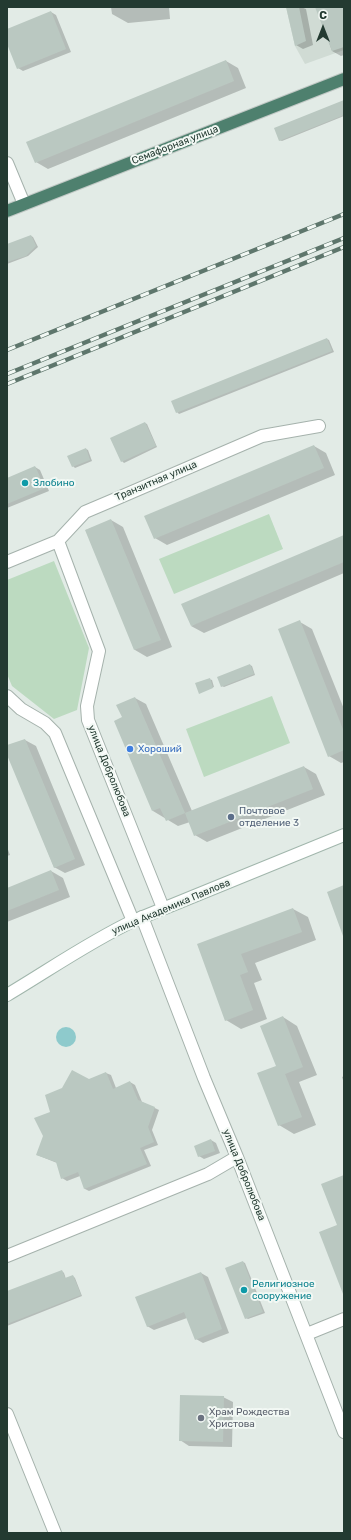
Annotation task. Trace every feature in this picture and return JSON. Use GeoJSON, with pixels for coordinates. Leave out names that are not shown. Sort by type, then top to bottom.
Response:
{"type":"FeatureCollection","features":[{"type":"Feature","properties":{"kind":"highway","name":"Семафорная улица"},"geometry":{"type":"LineString","coordinates":[[7,211],[344,78]]}},
{"type":"Feature","properties":{"kind":"street"},"geometry":{"type":"LineString","coordinates":[[7,163],[24,204]]}},
{"type":"Feature","properties":{"kind":"street","name":"Транзитная улица"},"geometry":{"type":"LineString","coordinates":[[7,562],[58,541],[85,512],[262,436],[318,426]]}},
{"type":"Feature","properties":{"kind":"street","name":"улица Добролюбова"},"geometry":{"type":"LineString","coordinates":[[58,541],[99,651],[87,706],[88,720],[163,908]]}},
{"type":"Feature","properties":{"kind":"street","name":"улица Добролюбова"},"geometry":{"type":"LineString","coordinates":[[7,696],[20,709],[45,723],[55,733],[199,1063],[344,1432]]}},
{"type":"Feature","properties":{"kind":"street","name":"улица Академика Павлова"},"geometry":{"type":"LineString","coordinates":[[7,996],[47,969],[112,931],[137,919],[344,835]]}},
{"type":"Feature","properties":{"kind":"street"},"geometry":{"type":"LineString","coordinates":[[7,1256],[208,1174],[237,1157]]}},
{"type":"Feature","properties":{"kind":"street"},"geometry":{"type":"LineString","coordinates":[[306,1334],[344,1319]]}},
{"type":"Feature","properties":{"kind":"street"},"geometry":{"type":"LineString","coordinates":[[7,1414],[55,1533]]}},
{"type":"Feature","properties":{"kind":"shaded area"},"geometry":{"type":"Polygon","coordinates":[[[286,7],[344,7],[344,50],[305,64],[295,46],[286,7]]]}},
{"type":"Feature","properties":{"kind":"green space"},"geometry":{"type":"Polygon","coordinates":[[[269,514],[283,549],[174,594],[159,559],[269,514]]]}},
{"type":"Feature","properties":{"kind":"green space"},"geometry":{"type":"Polygon","coordinates":[[[54,561],[89,648],[77,710],[54,719],[12,686],[7,674],[7,580],[54,561]]]}},
{"type":"Feature","properties":{"kind":"green space"},"geometry":{"type":"Polygon","coordinates":[[[272,696],[290,743],[204,777],[186,729],[272,696]]]}},
{"type":"Feature","properties":{"kind":"water"},"geometry":{"type":"Polygon","coordinates":[[[66,1027],[73,1030],[76,1037],[73,1044],[66,1047],[59,1044],[56,1037],[59,1030],[66,1027]]]}},
{"type":"Feature","properties":{"kind":"building"},"geometry":{"type":"Polygon","coordinates":[[[286,7],[299,7],[306,41],[295,46],[286,7]]]}},
{"type":"Feature","properties":{"kind":"building"},"geometry":{"type":"Polygon","coordinates":[[[315,7],[344,7],[344,47],[332,51],[315,7]]]}},
{"type":"Feature","properties":{"kind":"building"},"geometry":{"type":"Polygon","coordinates":[[[51,11],[66,49],[17,69],[7,44],[7,29],[51,11]]]}},
{"type":"Feature","properties":{"kind":"building"},"geometry":{"type":"Polygon","coordinates":[[[226,60],[234,81],[35,163],[26,142],[226,60]]]}},
{"type":"Feature","properties":{"kind":"building"},"geometry":{"type":"Polygon","coordinates":[[[344,100],[344,115],[279,141],[274,128],[344,100]]]}},
{"type":"Feature","properties":{"kind":"building"},"geometry":{"type":"Polygon","coordinates":[[[31,235],[36,246],[26,256],[7,262],[7,244],[31,235]]]}},
{"type":"Feature","properties":{"kind":"building"},"geometry":{"type":"Polygon","coordinates":[[[327,338],[332,351],[176,413],[171,401],[327,338]]]}},
{"type":"Feature","properties":{"kind":"building"},"geometry":{"type":"Polygon","coordinates":[[[145,422],[156,446],[121,462],[110,438],[145,422]]]}},
{"type":"Feature","properties":{"kind":"building"},"geometry":{"type":"Polygon","coordinates":[[[314,445],[324,468],[154,539],[144,516],[314,445]]]}},
{"type":"Feature","properties":{"kind":"building"},"geometry":{"type":"Polygon","coordinates":[[[86,448],[90,460],[72,467],[67,456],[86,448]]]}},
{"type":"Feature","properties":{"kind":"building","name":"Злобино"},"geometry":{"type":"Polygon","coordinates":[[[35,466],[45,488],[7,504],[7,478],[35,466]]]}},
{"type":"Feature","properties":{"kind":"building"},"geometry":{"type":"Polygon","coordinates":[[[111,519],[161,640],[134,650],[85,530],[111,519]]]}},
{"type":"Feature","properties":{"kind":"building"},"geometry":{"type":"Polygon","coordinates":[[[344,535],[344,562],[191,626],[181,604],[344,535]]]}},
{"type":"Feature","properties":{"kind":"building"},"geometry":{"type":"Polygon","coordinates":[[[300,620],[344,732],[344,750],[328,757],[278,629],[300,620]]]}},
{"type":"Feature","properties":{"kind":"building"},"geometry":{"type":"Polygon","coordinates":[[[250,664],[254,674],[221,687],[217,677],[250,664]]]}},
{"type":"Feature","properties":{"kind":"building"},"geometry":{"type":"Polygon","coordinates":[[[210,678],[213,688],[199,694],[195,683],[210,678]]]}},
{"type":"Feature","properties":{"kind":"building"},"geometry":{"type":"Polygon","coordinates":[[[135,697],[185,813],[166,821],[160,808],[152,811],[114,721],[122,717],[116,705],[135,697]]]}},
{"type":"Feature","properties":{"kind":"building"},"geometry":{"type":"Polygon","coordinates":[[[25,739],[75,859],[54,868],[7,755],[7,745],[25,739]]]}},
{"type":"Feature","properties":{"kind":"building"},"geometry":{"type":"Polygon","coordinates":[[[304,766],[313,789],[194,836],[185,813],[304,766]]]}},
{"type":"Feature","properties":{"kind":"building"},"geometry":{"type":"Polygon","coordinates":[[[51,870],[59,890],[7,911],[7,888],[51,870]]]}},
{"type":"Feature","properties":{"kind":"building"},"geometry":{"type":"Polygon","coordinates":[[[344,885],[344,936],[343,936],[327,892],[344,885]]]}},
{"type":"Feature","properties":{"kind":"building"},"geometry":{"type":"Polygon","coordinates":[[[293,908],[302,932],[241,954],[248,972],[240,975],[253,1010],[225,1021],[197,944],[293,908]]]}},
{"type":"Feature","properties":{"kind":"building"},"geometry":{"type":"Polygon","coordinates":[[[283,1016],[303,1067],[285,1074],[302,1117],[278,1126],[257,1073],[276,1066],[260,1026],[283,1016]]]}},
{"type":"Feature","properties":{"kind":"building"},"geometry":{"type":"Polygon","coordinates":[[[72,1070],[89,1079],[106,1072],[113,1089],[130,1081],[138,1100],[155,1107],[148,1127],[154,1142],[140,1148],[147,1164],[84,1189],[78,1172],[61,1179],[56,1162],[36,1155],[43,1136],[34,1118],[50,1112],[45,1095],[62,1088],[72,1070]]]}},
{"type":"Feature","properties":{"kind":"building"},"geometry":{"type":"Polygon","coordinates":[[[211,1139],[215,1151],[198,1157],[194,1146],[211,1139]]]}},
{"type":"Feature","properties":{"kind":"building"},"geometry":{"type":"Polygon","coordinates":[[[344,1175],[343,1294],[319,1232],[337,1225],[321,1184],[344,1175]]]}},
{"type":"Feature","properties":{"kind":"building","name":"Религиозное сооружение"},"geometry":{"type":"Polygon","coordinates":[[[243,1261],[263,1312],[245,1319],[225,1268],[243,1261]]]}},
{"type":"Feature","properties":{"kind":"building"},"geometry":{"type":"Polygon","coordinates":[[[62,1270],[65,1278],[73,1275],[81,1295],[7,1324],[7,1291],[62,1270]]]}},
{"type":"Feature","properties":{"kind":"building"},"geometry":{"type":"Polygon","coordinates":[[[201,1272],[222,1329],[195,1340],[184,1312],[147,1327],[135,1297],[201,1272]]]}},
{"type":"Feature","properties":{"kind":"building","name":"Храм Рождества Христова"},"geometry":{"type":"Polygon","coordinates":[[[180,1395],[224,1396],[223,1442],[179,1441],[180,1395]]]}},
{"type":"Feature","properties":{"kind":"railway"},"geometry":{"type":"LineString","coordinates":[[7,350],[344,214]]}},
{"type":"Feature","properties":{"kind":"railway"},"geometry":{"type":"LineString","coordinates":[[7,374],[344,238]]}},
{"type":"Feature","properties":{"kind":"railway"},"geometry":{"type":"LineString","coordinates":[[7,384],[344,247]]}},
{"type":"Feature","properties":{"kind":"place","name":"Злобино"},"geometry":{"type":"Point","coordinates":[25,483]}},
{"type":"Feature","properties":{"kind":"place","name":"Хороший"},"geometry":{"type":"Point","coordinates":[130,749]}},
{"type":"Feature","properties":{"kind":"place","name":"Почтовое отделение 3"},"geometry":{"type":"Point","coordinates":[231,817]}},
{"type":"Feature","properties":{"kind":"place","name":"Религиозное сооружение"},"geometry":{"type":"Point","coordinates":[244,1290]}},
{"type":"Feature","properties":{"kind":"place","name":"Храм Рождества Христова"},"geometry":{"type":"Point","coordinates":[201,1418]}}]}
